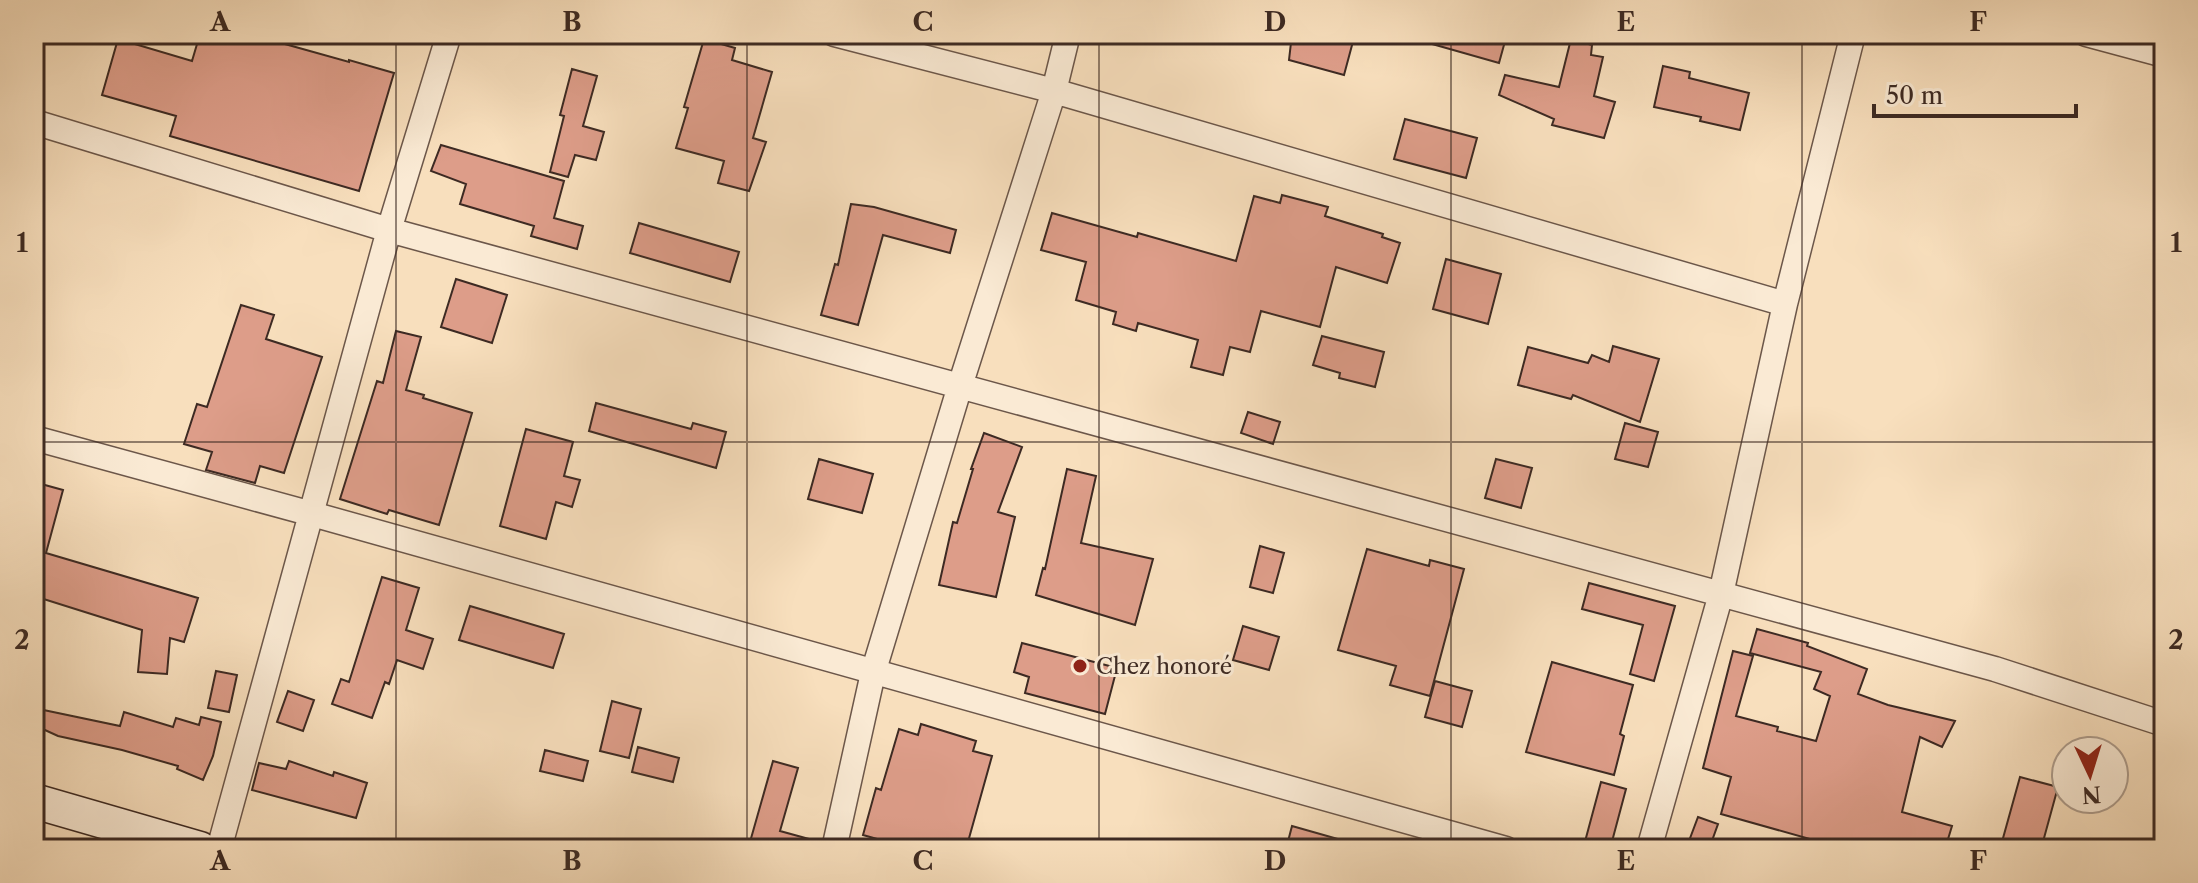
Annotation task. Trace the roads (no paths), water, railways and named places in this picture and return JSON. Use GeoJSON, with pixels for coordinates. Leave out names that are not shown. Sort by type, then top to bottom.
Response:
{"type":"FeatureCollection","features":[{"type":"Feature","properties":{"kind":"street"},"geometry":{"type":"LineString","coordinates":[[219,849],[389,230],[449,34]]}},
{"type":"Feature","properties":{"kind":"street"},"geometry":{"type":"LineString","coordinates":[[834,34],[1054,91],[1785,304]]}},
{"type":"Feature","properties":{"kind":"street"},"geometry":{"type":"LineString","coordinates":[[834,849],[873,673],[1054,91],[1068,34]]}},
{"type":"Feature","properties":{"kind":"street"},"geometry":{"type":"LineString","coordinates":[[1649,849],[1721,594],[1785,304],[1853,34]]}},
{"type":"Feature","properties":{"kind":"street"},"geometry":{"type":"LineString","coordinates":[[2086,34],[2164,55]]}},
{"type":"Feature","properties":{"kind":"street"},"geometry":{"type":"LineString","coordinates":[[34,122],[389,230],[1995,669],[2164,724]]}},
{"type":"Feature","properties":{"kind":"street"},"geometry":{"type":"LineString","coordinates":[[34,438],[1506,849]]}},
{"type":"Feature","properties":{"kind":"street"},"geometry":{"type":"LineString","coordinates":[[34,801],[200,849]]}},
{"type":"Feature","properties":{"kind":"place","name":"Chez honoré"},"geometry":{"type":"Point","coordinates":[1080,666]}}]}
